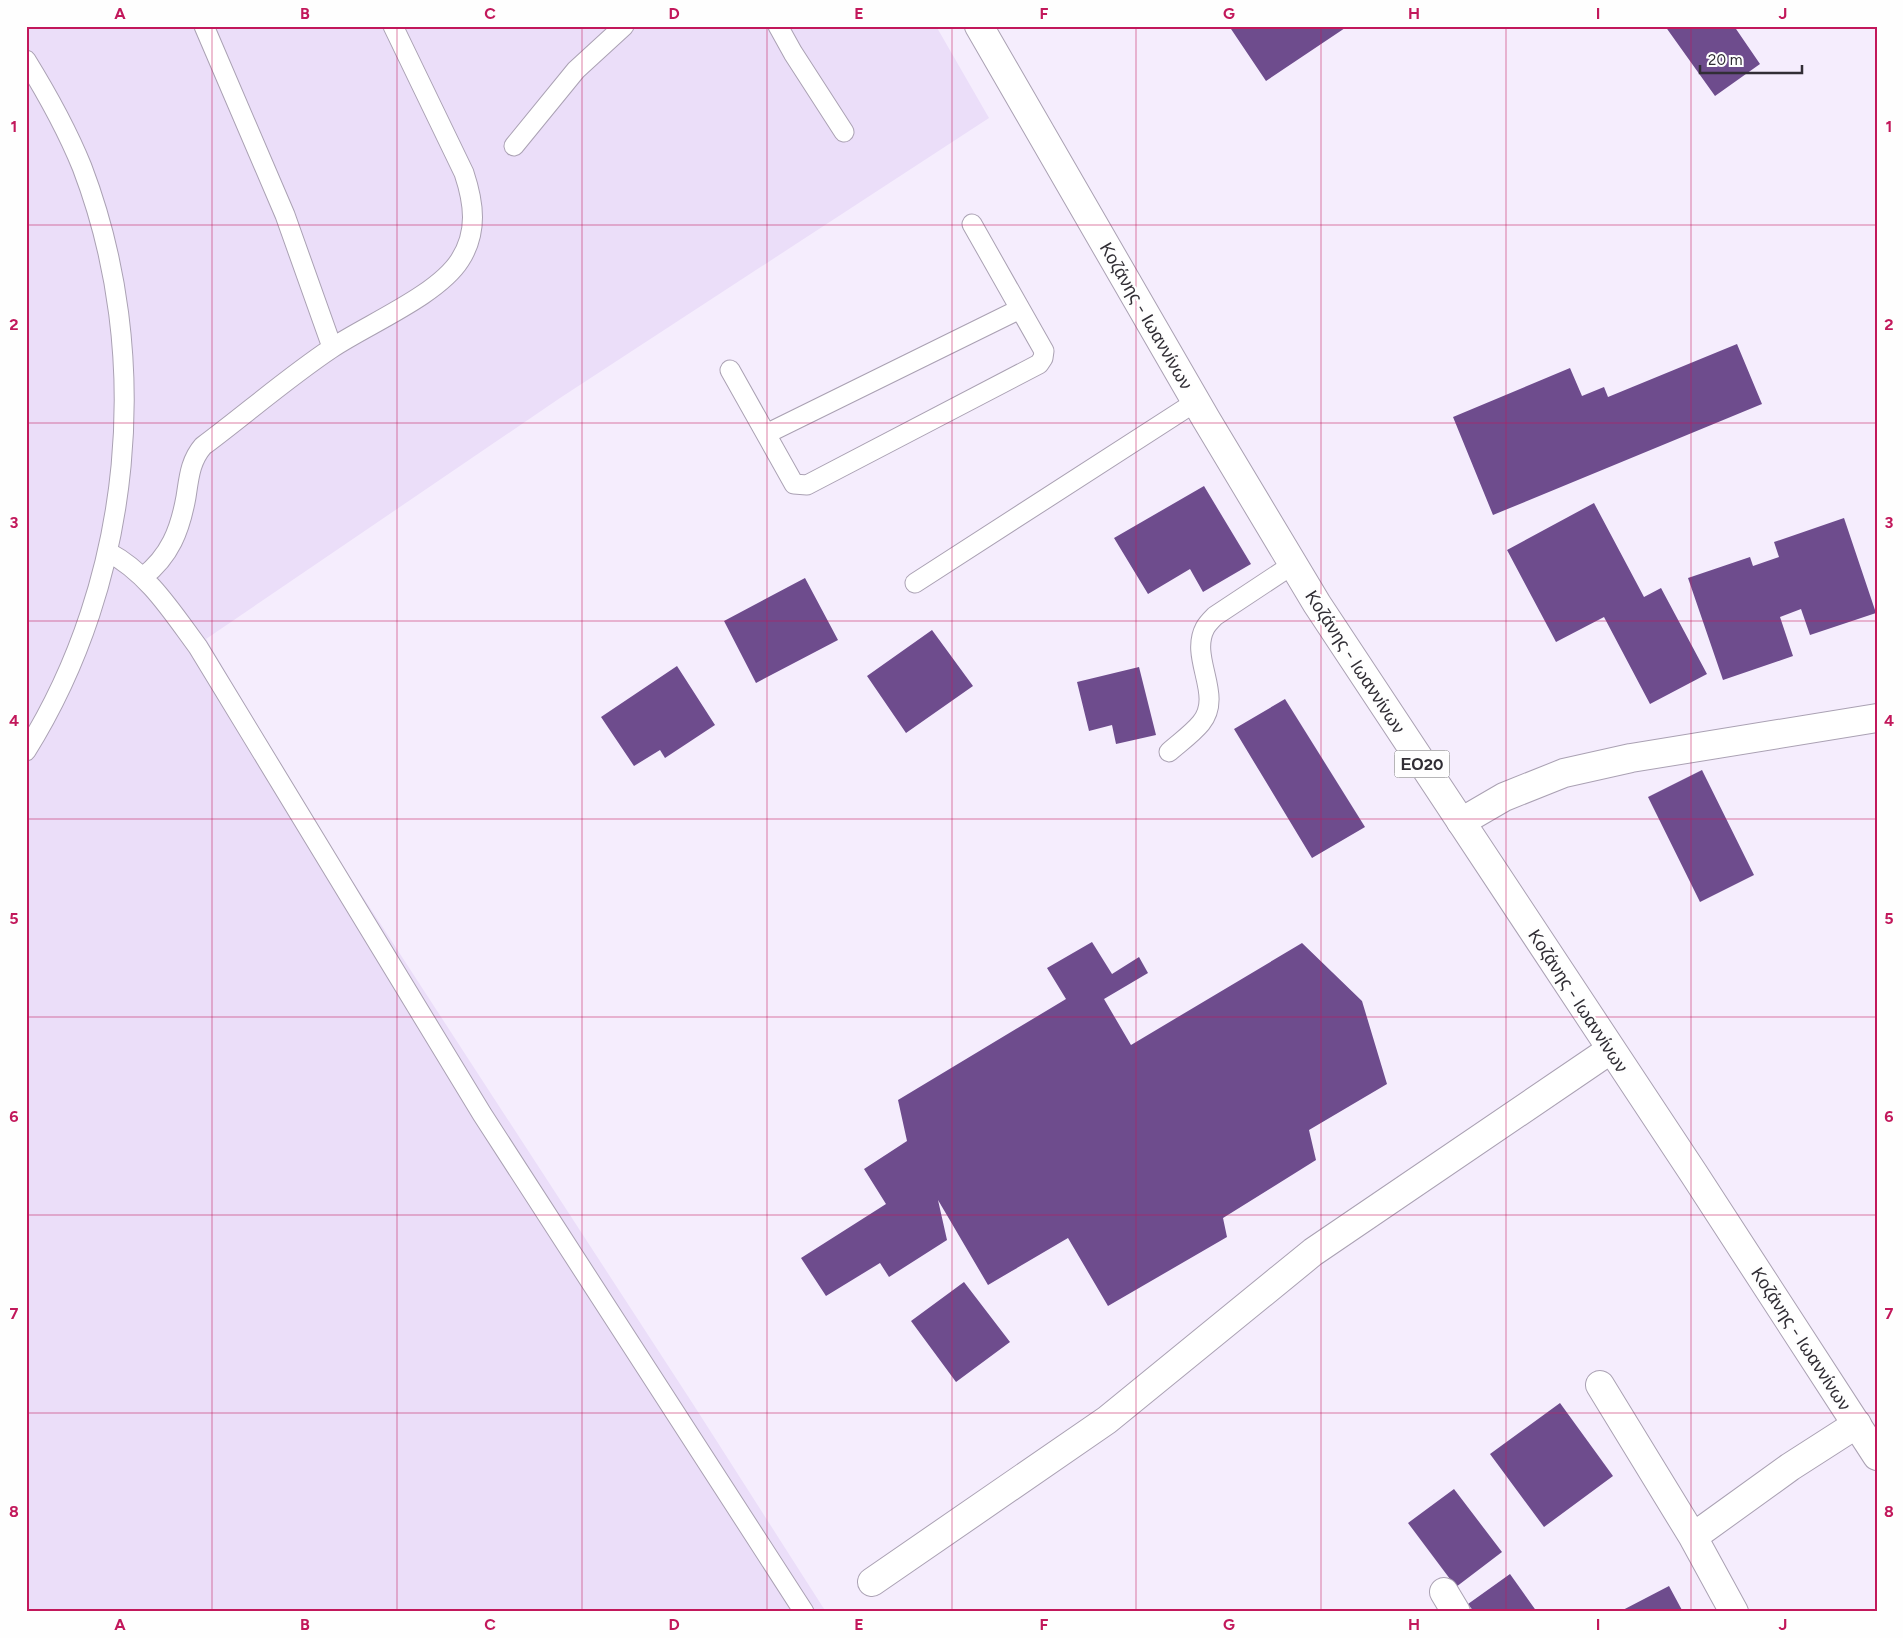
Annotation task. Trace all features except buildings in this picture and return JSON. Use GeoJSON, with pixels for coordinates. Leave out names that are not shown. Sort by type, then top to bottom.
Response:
{"type":"FeatureCollection","features":[{"type":"Feature","properties":{"kind":"main road","name":"Κοζάνης - Ιωαννίνων"},"geometry":{"type":"LineString","coordinates":[[979,26],[1292,565],[1610,1050],[1694,1174],[1877,1456]]}},
{"type":"Feature","properties":{"kind":"main road"},"geometry":{"type":"LineString","coordinates":[[1461,822],[1504,797],[1541,781],[1574,771],[1631,758],[1877,718]]}},
{"type":"Feature","properties":{"kind":"main road"},"geometry":{"type":"LineString","coordinates":[[872,1582],[1107,1420],[1313,1252],[1610,1050]]}},
{"type":"Feature","properties":{"kind":"main road"},"geometry":{"type":"LineString","coordinates":[[1600,1385],[1693,1537],[1734,1612]]}},
{"type":"Feature","properties":{"kind":"main road"},"geometry":{"type":"LineString","coordinates":[[1693,1537],[1790,1467],[1857,1424]]}},
{"type":"Feature","properties":{"kind":"lane"},"geometry":{"type":"LineString","coordinates":[[204,26],[285,215],[332,347]]}},
{"type":"Feature","properties":{"kind":"lane"},"geometry":{"type":"LineString","coordinates":[[143,577],[161,560],[176,536],[182,519],[189,472],[197,453],[279,386],[332,347],[439,282],[459,262],[470,238],[473,224],[471,196],[464,173],[393,26]]}},
{"type":"Feature","properties":{"kind":"lane"},"geometry":{"type":"LineString","coordinates":[[514,146],[576,70],[624,26]]}},
{"type":"Feature","properties":{"kind":"lane"},"geometry":{"type":"LineString","coordinates":[[778,26],[793,53],[844,132]]}},
{"type":"Feature","properties":{"kind":"lane"},"geometry":{"type":"LineString","coordinates":[[26,60],[50,101],[81,165],[108,252],[118,301],[123,404],[121,459],[108,552],[92,613],[50,709],[26,751]]}},
{"type":"Feature","properties":{"kind":"lane"},"geometry":{"type":"LineString","coordinates":[[730,370],[794,484],[807,485],[1039,364],[1043,358],[1044,351],[972,224]]}},
{"type":"Feature","properties":{"kind":"lane"},"geometry":{"type":"LineString","coordinates":[[766,434],[1020,309]]}},
{"type":"Feature","properties":{"kind":"lane"},"geometry":{"type":"LineString","coordinates":[[915,583],[1196,401]]}},
{"type":"Feature","properties":{"kind":"lane"},"geometry":{"type":"LineString","coordinates":[[108,552],[143,577],[169,606],[198,647],[482,1114],[804,1612]]}},
{"type":"Feature","properties":{"kind":"lane"},"geometry":{"type":"LineString","coordinates":[[1169,752],[1202,723],[1208,708],[1210,690],[1202,663],[1202,636],[1205,627],[1214,616],[1292,565]]}},
{"type":"Feature","properties":{"kind":"shaded area"},"geometry":{"type":"Polygon","coordinates":[[[26,26],[936,26],[989,118],[560,398],[206,639],[333,851],[826,1612],[26,1612],[26,26]]]}}]}
